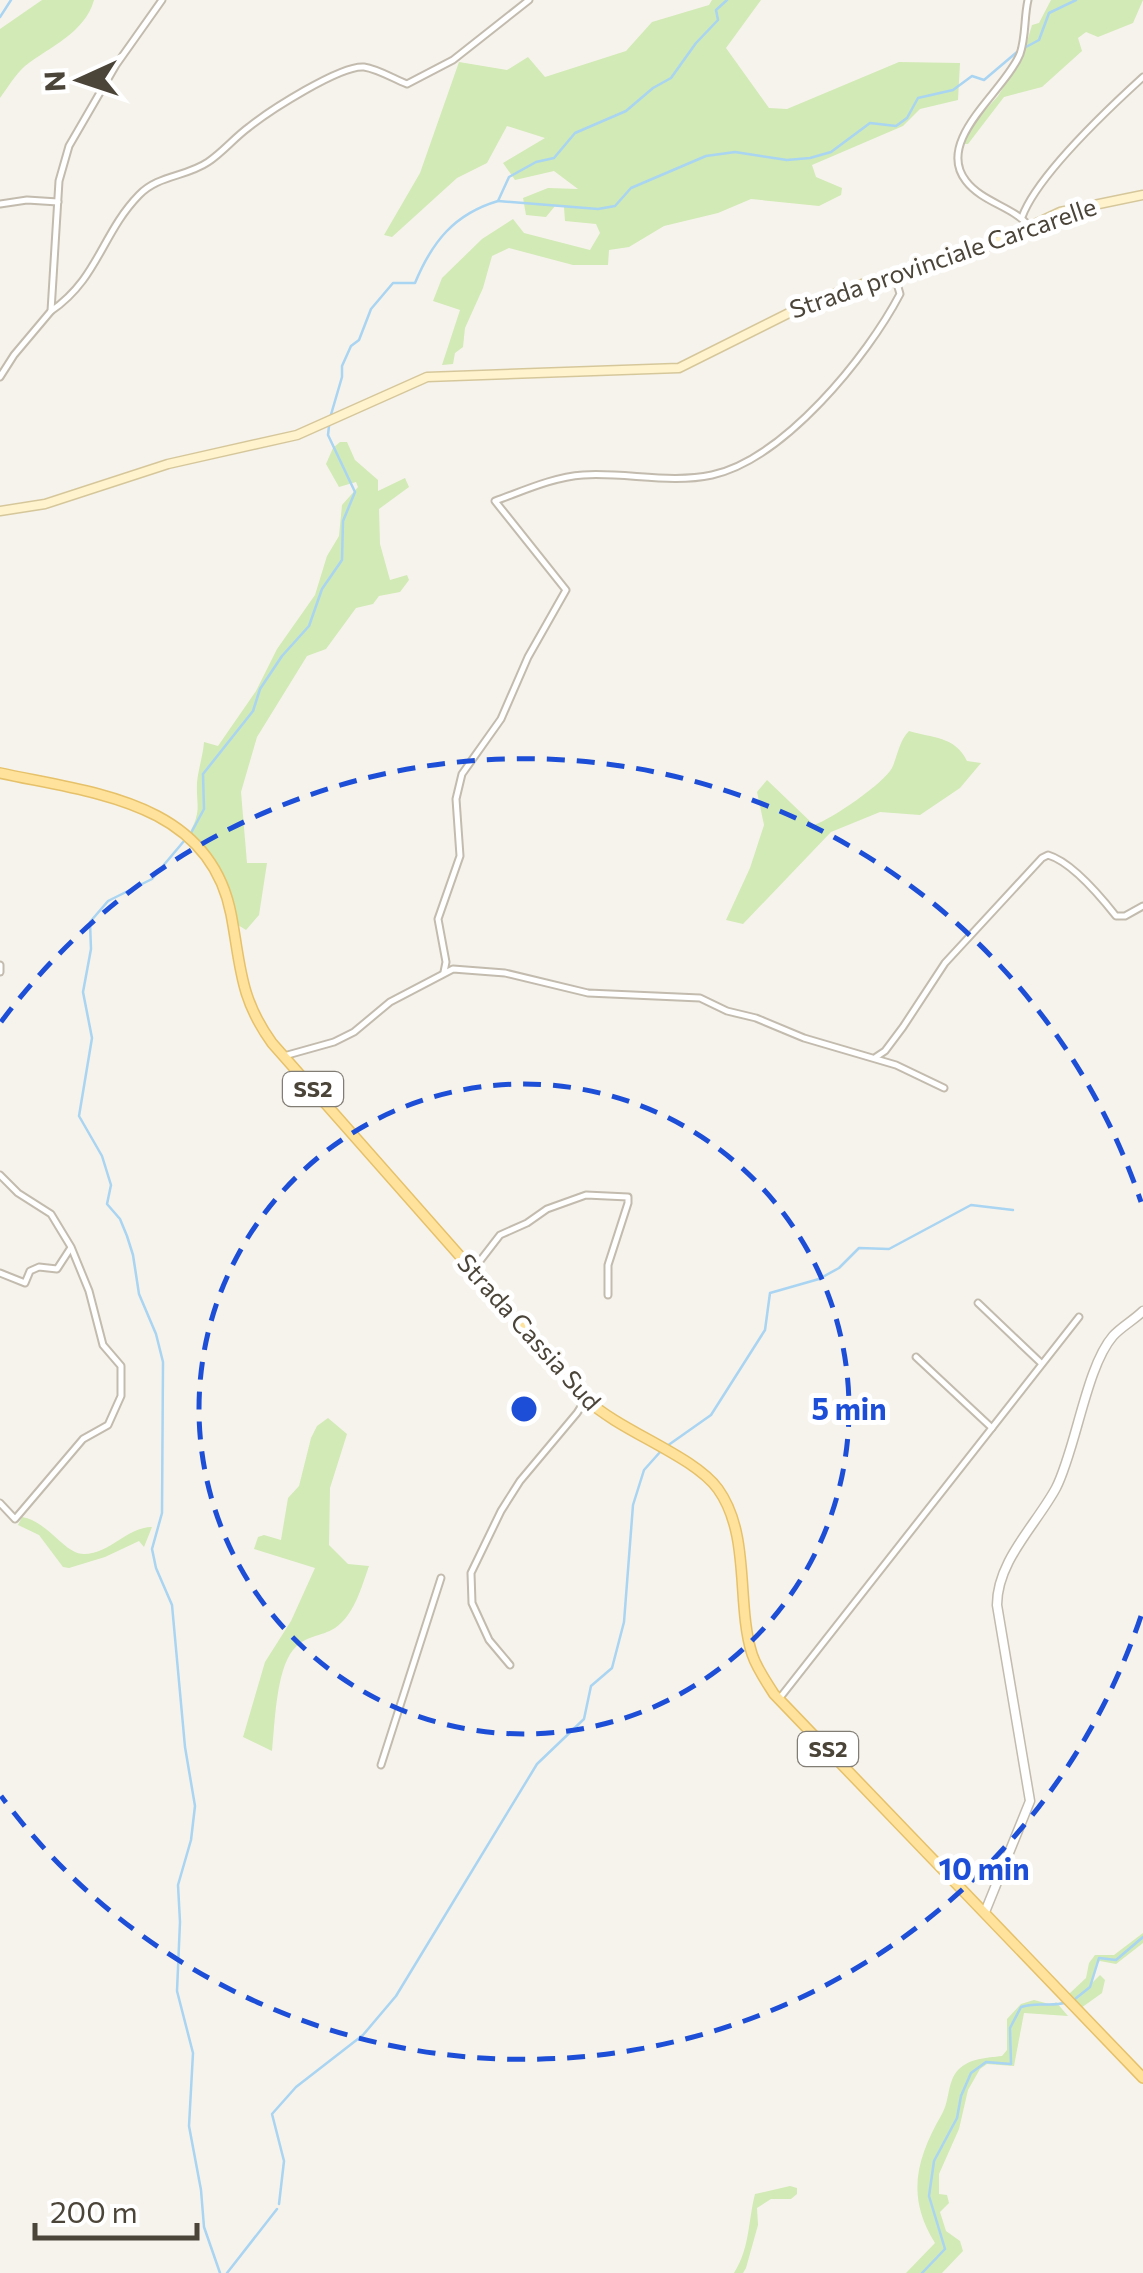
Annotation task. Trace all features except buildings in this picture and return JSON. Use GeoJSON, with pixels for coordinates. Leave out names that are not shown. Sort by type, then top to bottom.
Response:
{"type":"FeatureCollection","features":[{"type":"Feature","properties":{"kind":"main road","name":"Strada provinciale Carcarelle"},"geometry":{"type":"LineString","coordinates":[[0,512],[45,504],[168,464],[297,435],[412,382],[445,374],[678,368],[813,300],[980,250],[1025,221],[1143,195]]}},
{"type":"Feature","properties":{"kind":"main road","name":"Strada Cassia Sud"},"geometry":{"type":"LineString","coordinates":[[0,773],[130,802],[159,815],[187,836],[208,860],[223,888],[248,1006],[284,1056],[586,1398],[608,1418],[699,1471],[718,1489],[730,1514],[752,1652],[779,1700],[1143,2078]]}},
{"type":"Feature","properties":{"kind":"street"},"geometry":{"type":"LineString","coordinates":[[51,311],[59,181],[78,127],[162,0]]}},
{"type":"Feature","properties":{"kind":"street"},"geometry":{"type":"LineString","coordinates":[[0,376],[51,311],[74,295],[112,231],[139,194],[157,180],[208,162],[284,102],[350,68],[368,67],[407,84],[453,60],[529,0]]}},
{"type":"Feature","properties":{"kind":"street"},"geometry":{"type":"LineString","coordinates":[[1028,0],[1020,54],[968,126],[957,152],[958,168],[966,181],[1000,208],[1025,221],[1028,199],[1086,132],[1143,76]]}},
{"type":"Feature","properties":{"kind":"street"},"geometry":{"type":"LineString","coordinates":[[0,204],[27,200],[58,202]]}},
{"type":"Feature","properties":{"kind":"street"},"geometry":{"type":"LineString","coordinates":[[444,972],[446,962],[438,919],[460,856],[456,800],[462,774],[501,719],[534,646],[566,590],[495,502],[558,479],[582,475],[712,475],[741,463],[789,432],[854,366],[900,294],[894,274]]}},
{"type":"Feature","properties":{"kind":"street"},"geometry":{"type":"LineString","coordinates":[[873,1058],[884,1051],[962,942],[1008,897],[1025,874],[1048,855],[1099,892],[1116,916],[1125,916],[1143,906]]}},
{"type":"Feature","properties":{"kind":"street"},"geometry":{"type":"LineString","coordinates":[[284,1056],[354,1032],[390,1002],[453,969],[505,972],[588,992],[700,998],[804,1038],[905,1068],[944,1088]]}},
{"type":"Feature","properties":{"kind":"street"},"geometry":{"type":"LineString","coordinates":[[0,1175],[18,1193],[51,1214],[71,1247],[89,1291],[103,1345],[121,1366],[121,1396],[108,1425],[84,1439],[14,1518],[0,1504]]}},
{"type":"Feature","properties":{"kind":"street"},"geometry":{"type":"LineString","coordinates":[[472,1270],[500,1235],[527,1224],[547,1208],[586,1195],[628,1196],[608,1265],[608,1294]]}},
{"type":"Feature","properties":{"kind":"street"},"geometry":{"type":"LineString","coordinates":[[0,1273],[25,1283],[30,1271],[57,1269],[71,1247]]}},
{"type":"Feature","properties":{"kind":"street"},"geometry":{"type":"LineString","coordinates":[[978,1303],[1042,1364]]}},
{"type":"Feature","properties":{"kind":"street"},"geometry":{"type":"LineString","coordinates":[[985,1912],[1030,1801],[997,1604],[998,1588],[1058,1484],[1098,1365],[1112,1337],[1143,1311]]}},
{"type":"Feature","properties":{"kind":"street"},"geometry":{"type":"LineString","coordinates":[[779,1700],[1079,1318]]}},
{"type":"Feature","properties":{"kind":"street"},"geometry":{"type":"LineString","coordinates":[[916,1356],[992,1428]]}},
{"type":"Feature","properties":{"kind":"street"},"geometry":{"type":"LineString","coordinates":[[510,1665],[489,1640],[472,1603],[471,1573],[520,1481],[586,1398]]}},
{"type":"Feature","properties":{"kind":"street"},"geometry":{"type":"LineString","coordinates":[[381,1765],[441,1578]]}},
{"type":"Feature","properties":{"kind":"green space"},"geometry":{"type":"Polygon","coordinates":[[[42,0],[94,0],[83,22],[25,66],[0,98],[0,29],[42,0]]]}},
{"type":"Feature","properties":{"kind":"green space"},"geometry":{"type":"Polygon","coordinates":[[[712,0],[761,0],[726,48],[769,108],[787,109],[899,62],[960,63],[958,100],[920,109],[903,126],[812,165],[816,177],[842,188],[841,195],[819,206],[751,199],[718,213],[664,226],[629,247],[609,250],[608,265],[573,265],[509,248],[492,256],[465,328],[463,347],[455,353],[453,364],[442,365],[460,310],[433,301],[442,278],[482,239],[513,219],[524,233],[590,250],[600,233],[596,224],[565,221],[564,207],[555,206],[546,217],[526,215],[523,198],[548,188],[578,189],[554,171],[515,180],[503,163],[545,138],[507,126],[487,163],[457,178],[392,237],[384,235],[420,173],[459,62],[507,70],[528,57],[545,77],[626,51],[652,22],[709,5],[712,0]]]}},
{"type":"Feature","properties":{"kind":"green space"},"geometry":{"type":"Polygon","coordinates":[[[1051,0],[1143,0],[1133,23],[1098,37],[1086,32],[1078,38],[1082,51],[1042,87],[1004,97],[968,144],[961,144],[970,127],[998,96],[1023,55],[1032,25],[1039,23],[1051,0]]]}},
{"type":"Feature","properties":{"kind":"green space"},"geometry":{"type":"Polygon","coordinates":[[[340,442],[347,442],[355,460],[378,480],[378,491],[405,478],[409,487],[379,509],[380,544],[390,580],[407,575],[409,580],[400,592],[379,596],[373,604],[356,608],[326,649],[307,656],[257,737],[241,792],[247,863],[267,863],[259,915],[246,930],[238,925],[222,875],[190,832],[197,813],[204,742],[218,746],[315,595],[327,556],[339,536],[342,505],[358,487],[356,482],[339,487],[326,464],[340,442]]]}},
{"type":"Feature","properties":{"kind":"green space"},"geometry":{"type":"Polygon","coordinates":[[[909,731],[949,742],[967,761],[981,763],[960,788],[920,815],[880,812],[831,832],[743,924],[726,920],[764,825],[757,792],[767,780],[814,825],[857,800],[887,775],[909,731]]]}},
{"type":"Feature","properties":{"kind":"green space"},"geometry":{"type":"Polygon","coordinates":[[[328,1418],[347,1434],[330,1488],[329,1545],[348,1564],[369,1566],[348,1616],[330,1631],[303,1642],[287,1659],[277,1698],[272,1751],[243,1737],[265,1662],[291,1621],[315,1568],[254,1549],[258,1537],[264,1535],[281,1540],[288,1498],[299,1486],[311,1438],[317,1426],[328,1418]]]}},
{"type":"Feature","properties":{"kind":"green space"},"geometry":{"type":"Polygon","coordinates":[[[22,1517],[40,1524],[70,1549],[84,1554],[152,1527],[144,1547],[139,1541],[69,1568],[63,1567],[39,1535],[18,1525],[22,1517]]]}},
{"type":"Feature","properties":{"kind":"green space"},"geometry":{"type":"Polygon","coordinates":[[[1143,1933],[1143,1943],[1116,1964],[1096,1964],[1092,1983],[1100,1975],[1105,1980],[1102,1993],[1081,2008],[1069,1994],[1086,1978],[1095,1955],[1114,1955],[1143,1933]]]}},
{"type":"Feature","properties":{"kind":"green space"},"geometry":{"type":"Polygon","coordinates":[[[1034,2000],[1053,2005],[1056,2002],[1068,2016],[1024,2013],[1014,2066],[987,2064],[980,2069],[968,2090],[959,2129],[939,2174],[939,2194],[947,2195],[949,2203],[940,2212],[946,2231],[960,2241],[963,2251],[942,2273],[906,2273],[935,2243],[920,2210],[918,2178],[952,2080],[968,2063],[1002,2056],[1007,2050],[1007,2019],[1021,2004],[1034,2000]]]}},
{"type":"Feature","properties":{"kind":"green space"},"geometry":{"type":"Polygon","coordinates":[[[797,2188],[791,2199],[771,2199],[757,2208],[758,2225],[746,2268],[743,2273],[734,2273],[746,2244],[755,2194],[797,2188]]]}},
{"type":"Feature","properties":{"kind":"waterway"},"geometry":{"type":"LineString","coordinates":[[0,17],[11,0]]}},
{"type":"Feature","properties":{"kind":"waterway"},"geometry":{"type":"LineString","coordinates":[[330,418],[342,366],[351,346],[359,340],[371,309],[393,283],[415,283],[446,231],[469,214],[498,201],[509,177],[536,162],[554,158],[575,133],[626,111],[671,78],[718,20],[716,10],[727,0]]}},
{"type":"Feature","properties":{"kind":"waterway"},"geometry":{"type":"LineString","coordinates":[[1026,47],[1039,40],[1049,13],[1076,0]]}},
{"type":"Feature","properties":{"kind":"waterway"},"geometry":{"type":"LineString","coordinates":[[498,201],[598,209],[615,206],[631,188],[706,156],[735,152],[787,160],[831,152],[870,123],[896,126],[907,118],[918,98],[953,90],[972,76],[984,80],[1017,52]]}},
{"type":"Feature","properties":{"kind":"waterway"},"geometry":{"type":"LineString","coordinates":[[191,833],[204,809],[203,774],[253,711],[260,689],[282,656],[309,626],[322,589],[342,560],[343,521],[355,492],[328,435],[329,426]]}},
{"type":"Feature","properties":{"kind":"waterway"},"geometry":{"type":"LineString","coordinates":[[184,841],[152,879],[108,901],[90,922],[91,949],[83,992],[92,1038],[79,1116],[102,1156],[111,1185],[107,1204],[120,1219],[127,1236],[139,1294],[163,1362],[162,1513],[152,1549],[172,1605],[185,1747],[195,1806],[191,1840],[178,1885],[177,1991],[193,2053],[189,2126],[204,2227],[220,2273]]}},
{"type":"Feature","properties":{"kind":"waterway"},"geometry":{"type":"LineString","coordinates":[[667,1446],[711,1415],[765,1330],[770,1293],[819,1279],[839,1268],[859,1248],[889,1249],[971,1205],[1013,1210]]}},
{"type":"Feature","properties":{"kind":"waterway"},"geometry":{"type":"LineString","coordinates":[[279,2204],[284,2161],[272,2114],[296,2087],[363,2035],[396,1996],[537,1764],[584,1719],[591,1686],[612,1668],[624,1622],[633,1505],[644,1470],[661,1451]]}},
{"type":"Feature","properties":{"kind":"waterway"},"geometry":{"type":"LineString","coordinates":[[1075,1999],[1090,1987],[1099,1958],[1116,1960],[1143,1937]]}},
{"type":"Feature","properties":{"kind":"waterway"},"geometry":{"type":"LineString","coordinates":[[922,2273],[945,2249],[929,2196],[934,2161],[957,2118],[971,2073],[986,2062],[1011,2064],[1010,2028],[1021,2007],[1067,2002]]}},
{"type":"Feature","properties":{"kind":"waterway"},"geometry":{"type":"LineString","coordinates":[[227,2273],[277,2209]]}}]}
